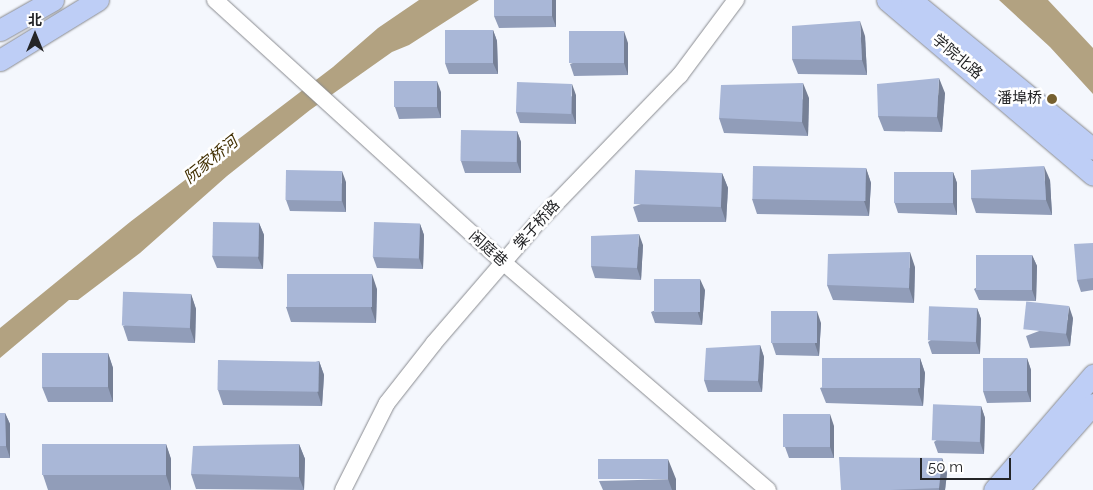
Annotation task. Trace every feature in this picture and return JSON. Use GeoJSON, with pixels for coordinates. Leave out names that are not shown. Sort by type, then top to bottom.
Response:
{"type":"FeatureCollection","features":[{"type":"Feature","properties":{"kind":"main road"},"geometry":{"type":"LineString","coordinates":[[0,30],[53,0]]}},
{"type":"Feature","properties":{"kind":"main road"},"geometry":{"type":"LineString","coordinates":[[0,60],[98,0]]}},
{"type":"Feature","properties":{"kind":"main road","name":"学院北路"},"geometry":{"type":"LineString","coordinates":[[887,0],[1093,175]]}},
{"type":"Feature","properties":{"kind":"main road","name":"学院北路"},"geometry":{"type":"LineString","coordinates":[[911,0],[1093,149]]}},
{"type":"Feature","properties":{"kind":"main road"},"geometry":{"type":"LineString","coordinates":[[994,490],[1093,375]]}},
{"type":"Feature","properties":{"kind":"main road"},"geometry":{"type":"LineString","coordinates":[[1017,490],[1093,404]]}},
{"type":"Feature","properties":{"kind":"street","name":"闲庭巷"},"geometry":{"type":"LineString","coordinates":[[215,0],[504,264],[768,490]]}},
{"type":"Feature","properties":{"kind":"street","name":"棠子桥路"},"geometry":{"type":"LineString","coordinates":[[343,490],[387,403],[538,222],[680,75],[736,0]]}},
{"type":"Feature","properties":{"kind":"shaded area"},"geometry":{"type":"Polygon","coordinates":[[[419,0],[479,0],[409,45],[392,52],[310,110],[227,176],[140,253],[78,300],[69,300],[0,358],[0,328],[130,222],[333,67],[378,28],[419,0]]]}},
{"type":"Feature","properties":{"kind":"shaded area"},"geometry":{"type":"Polygon","coordinates":[[[999,0],[1048,0],[1093,48],[1093,94],[1050,47],[999,0]]]}},
{"type":"Feature","properties":{"kind":"building"},"geometry":{"type":"Polygon","coordinates":[[[494,0],[552,0],[552,16],[494,16],[494,0]]]}},
{"type":"Feature","properties":{"kind":"building"},"geometry":{"type":"Polygon","coordinates":[[[860,21],[862,60],[792,59],[792,26],[860,21]]]}},
{"type":"Feature","properties":{"kind":"building"},"geometry":{"type":"Polygon","coordinates":[[[445,30],[493,30],[493,63],[445,63],[445,30]]]}},
{"type":"Feature","properties":{"kind":"building"},"geometry":{"type":"Polygon","coordinates":[[[569,31],[624,31],[624,63],[569,63],[569,31]]]}},
{"type":"Feature","properties":{"kind":"building"},"geometry":{"type":"Polygon","coordinates":[[[939,78],[937,117],[878,116],[877,84],[939,78]]]}},
{"type":"Feature","properties":{"kind":"building"},"geometry":{"type":"Polygon","coordinates":[[[394,81],[437,81],[437,107],[394,107],[394,81]]]}},
{"type":"Feature","properties":{"kind":"building"},"geometry":{"type":"Polygon","coordinates":[[[517,82],[572,84],[571,114],[516,112],[517,82]]]}},
{"type":"Feature","properties":{"kind":"building"},"geometry":{"type":"Polygon","coordinates":[[[803,83],[802,122],[719,118],[721,85],[803,83]]]}},
{"type":"Feature","properties":{"kind":"building"},"geometry":{"type":"Polygon","coordinates":[[[461,130],[517,131],[516,162],[460,161],[461,130]]]}},
{"type":"Feature","properties":{"kind":"building"},"geometry":{"type":"Polygon","coordinates":[[[753,166],[866,168],[865,201],[752,199],[753,166]]]}},
{"type":"Feature","properties":{"kind":"building"},"geometry":{"type":"Polygon","coordinates":[[[1044,166],[1046,200],[971,198],[971,170],[1044,166]]]}},
{"type":"Feature","properties":{"kind":"building"},"geometry":{"type":"Polygon","coordinates":[[[286,170],[342,171],[341,201],[285,200],[286,170]]]}},
{"type":"Feature","properties":{"kind":"building"},"geometry":{"type":"Polygon","coordinates":[[[635,170],[722,173],[721,207],[634,204],[635,170]]]}},
{"type":"Feature","properties":{"kind":"building"},"geometry":{"type":"Polygon","coordinates":[[[894,172],[953,172],[953,203],[894,203],[894,172]]]}},
{"type":"Feature","properties":{"kind":"building"},"geometry":{"type":"Polygon","coordinates":[[[213,222],[259,223],[258,257],[212,256],[213,222]]]}},
{"type":"Feature","properties":{"kind":"building"},"geometry":{"type":"Polygon","coordinates":[[[374,222],[420,224],[419,259],[373,257],[374,222]]]}},
{"type":"Feature","properties":{"kind":"building"},"geometry":{"type":"Polygon","coordinates":[[[639,234],[637,268],[591,266],[591,236],[639,234]]]}},
{"type":"Feature","properties":{"kind":"building"},"geometry":{"type":"Polygon","coordinates":[[[1093,243],[1093,278],[1077,280],[1074,244],[1093,243]]]}},
{"type":"Feature","properties":{"kind":"building"},"geometry":{"type":"Polygon","coordinates":[[[910,252],[909,288],[827,285],[828,254],[910,252]]]}},
{"type":"Feature","properties":{"kind":"building"},"geometry":{"type":"Polygon","coordinates":[[[976,255],[1032,255],[1032,290],[976,290],[976,255]]]}},
{"type":"Feature","properties":{"kind":"building"},"geometry":{"type":"Polygon","coordinates":[[[287,274],[372,274],[372,307],[287,307],[287,274]]]}},
{"type":"Feature","properties":{"kind":"building"},"geometry":{"type":"Polygon","coordinates":[[[654,279],[700,279],[700,312],[654,312],[654,279]]]}},
{"type":"Feature","properties":{"kind":"building"},"geometry":{"type":"Polygon","coordinates":[[[123,292],[191,294],[190,328],[122,326],[123,292]]]}},
{"type":"Feature","properties":{"kind":"building"},"geometry":{"type":"Polygon","coordinates":[[[1026,302],[1069,306],[1066,334],[1023,329],[1026,302]]]}},
{"type":"Feature","properties":{"kind":"building"},"geometry":{"type":"Polygon","coordinates":[[[929,306],[977,308],[976,342],[928,340],[929,306]]]}},
{"type":"Feature","properties":{"kind":"building"},"geometry":{"type":"Polygon","coordinates":[[[771,311],[817,311],[817,343],[771,343],[771,311]]]}},
{"type":"Feature","properties":{"kind":"building"},"geometry":{"type":"Polygon","coordinates":[[[760,345],[758,381],[704,380],[706,348],[760,345]]]}},
{"type":"Feature","properties":{"kind":"building"},"geometry":{"type":"Polygon","coordinates":[[[42,353],[108,353],[108,387],[42,387],[42,353]]]}},
{"type":"Feature","properties":{"kind":"building"},"geometry":{"type":"Polygon","coordinates":[[[822,358],[920,358],[920,388],[822,388],[822,358]]]}},
{"type":"Feature","properties":{"kind":"building"},"geometry":{"type":"Polygon","coordinates":[[[983,358],[1027,358],[1027,391],[983,391],[983,358]]]}},
{"type":"Feature","properties":{"kind":"building"},"geometry":{"type":"Polygon","coordinates":[[[218,360],[319,362],[318,392],[217,390],[218,360]]]}},
{"type":"Feature","properties":{"kind":"building"},"geometry":{"type":"Polygon","coordinates":[[[933,404],[981,406],[980,442],[932,440],[933,404]]]}},
{"type":"Feature","properties":{"kind":"building"},"geometry":{"type":"Polygon","coordinates":[[[0,413],[5,413],[6,446],[0,446],[0,413]]]}},
{"type":"Feature","properties":{"kind":"building"},"geometry":{"type":"Polygon","coordinates":[[[783,414],[830,414],[830,447],[783,447],[783,414]]]}},
{"type":"Feature","properties":{"kind":"building"},"geometry":{"type":"Polygon","coordinates":[[[42,444],[166,444],[166,475],[42,475],[42,444]]]}},
{"type":"Feature","properties":{"kind":"building"},"geometry":{"type":"Polygon","coordinates":[[[299,444],[299,477],[191,474],[193,446],[299,444]]]}},
{"type":"Feature","properties":{"kind":"building"},"geometry":{"type":"Polygon","coordinates":[[[839,457],[942,458],[939,488],[841,490],[839,457]]]}},
{"type":"Feature","properties":{"kind":"building"},"geometry":{"type":"Polygon","coordinates":[[[598,459],[668,459],[668,479],[598,479],[598,459]]]}},
{"type":"Feature","properties":{"kind":"place","name":"潘埠桥"},"geometry":{"type":"Point","coordinates":[1052,99]}},
{"type":"Feature","properties":{"kind":"water label","name":"阮家桥河"},"geometry":{"type":"Point","coordinates":[211,160]}}]}
